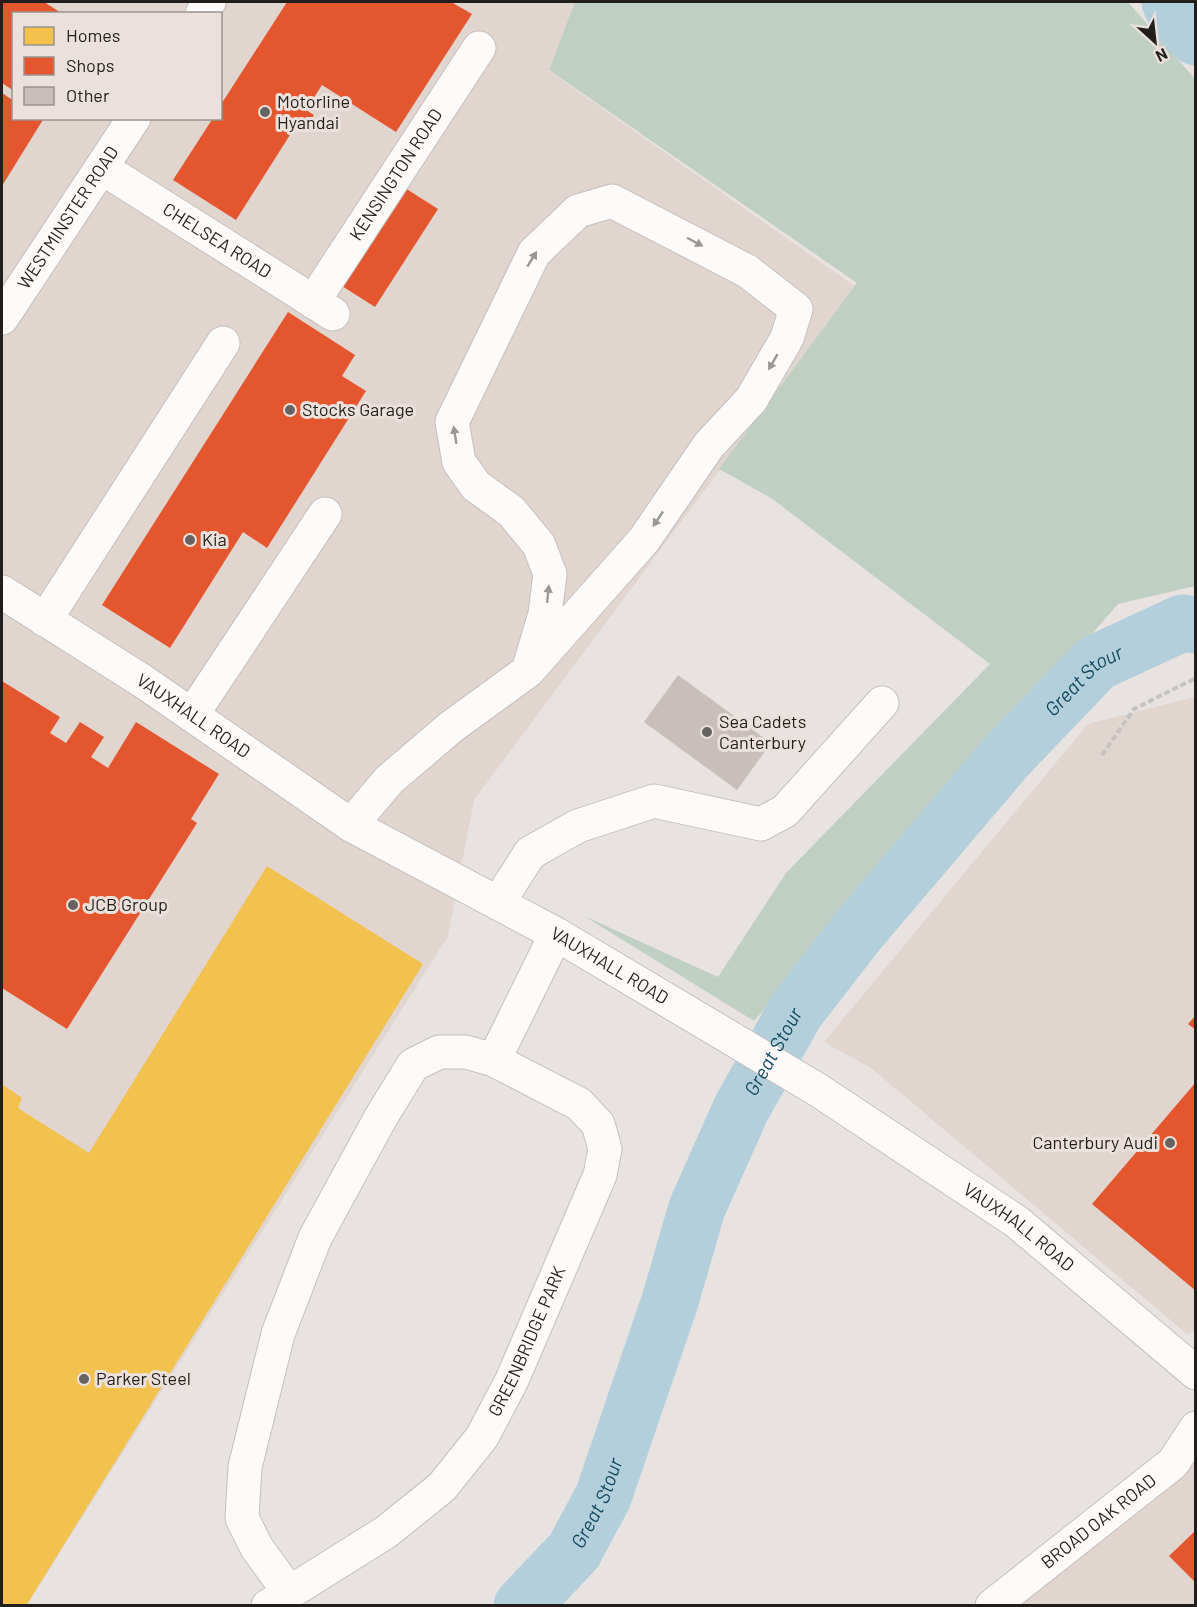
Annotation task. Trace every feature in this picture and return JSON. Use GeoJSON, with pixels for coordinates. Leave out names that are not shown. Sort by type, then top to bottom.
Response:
{"type":"FeatureCollection","features":[{"type":"Feature","properties":{"kind":"street","name":"KENSINGTON ROAD"},"geometry":{"type":"LineString","coordinates":[[323,308],[479,48]]}},
{"type":"Feature","properties":{"kind":"street","name":"WESTMINSTER ROAD"},"geometry":{"type":"LineString","coordinates":[[2,318],[12,277],[102,168],[133,120]]}},
{"type":"Feature","properties":{"kind":"street","name":"CHELSEA ROAD"},"geometry":{"type":"LineString","coordinates":[[102,168],[323,308]]}},
{"type":"Feature","properties":{"kind":"street"},"geometry":{"type":"LineString","coordinates":[[351,825],[389,780],[451,727],[528,671],[644,540],[709,445],[751,400],[787,338],[796,309],[747,271],[612,201],[578,211],[534,253],[452,422],[459,462],[476,486],[511,511],[539,545],[550,574],[545,614],[528,671]]}},
{"type":"Feature","properties":{"kind":"street"},"geometry":{"type":"LineString","coordinates":[[45,620],[223,343]]}},
{"type":"Feature","properties":{"kind":"street"},"geometry":{"type":"LineString","coordinates":[[192,715],[325,514]]}},
{"type":"Feature","properties":{"kind":"street","name":"VAUXHALL ROAD"},"geometry":{"type":"LineString","coordinates":[[2,592],[192,715],[351,825],[556,934],[720,1034],[818,1090],[1017,1222],[1196,1373]]}},
{"type":"Feature","properties":{"kind":"street"},"geometry":{"type":"LineString","coordinates":[[498,903],[530,853],[578,826],[654,801],[760,824],[785,812],[882,703]]}},
{"type":"Feature","properties":{"kind":"street"},"geometry":{"type":"LineString","coordinates":[[494,1060],[556,934]]}},
{"type":"Feature","properties":{"kind":"street","name":"GREENBRIDGE PARK"},"geometry":{"type":"LineString","coordinates":[[439,1052],[465,1052],[494,1060],[579,1104],[598,1124],[605,1149],[600,1175],[512,1380],[482,1437],[442,1487],[386,1532],[278,1599],[242,1518],[245,1467],[278,1334],[315,1238],[381,1117],[413,1065],[439,1052]]}},
{"type":"Feature","properties":{"kind":"street","name":"BROAD OAK ROAD"},"geometry":{"type":"LineString","coordinates":[[992,1605],[1173,1463],[1196,1428]]}},
{"type":"Feature","properties":{"kind":"path"},"geometry":{"type":"LineString","coordinates":[[1102,755],[1134,709],[1196,678]]}},
{"type":"Feature","properties":{"kind":"shaded area"},"geometry":{"type":"Polygon","coordinates":[[[2,2],[575,2],[549,71],[853,285],[858,284],[474,800],[448,936],[27,1605],[2,1606],[2,2]]]}},
{"type":"Feature","properties":{"kind":"shaded area"},"geometry":{"type":"Polygon","coordinates":[[[1195,697],[1195,1332],[1187,1334],[871,1068],[824,1042],[1088,724],[1195,697]]]}},
{"type":"Feature","properties":{"kind":"shaded area"},"geometry":{"type":"Polygon","coordinates":[[[1195,1462],[1195,1605],[1016,1606],[1177,1474],[1195,1462]]]}},
{"type":"Feature","properties":{"kind":"green space"},"geometry":{"type":"Polygon","coordinates":[[[575,2],[1128,2],[1195,79],[1195,586],[1118,604],[754,1021],[584,916],[718,977],[786,873],[990,664],[771,498],[719,469],[857,283],[549,70],[575,2]]]}},
{"type":"Feature","properties":{"kind":"building: Homes","name":"Parker Steel"},"geometry":{"type":"Polygon","coordinates":[[[267,866],[423,964],[26,1606],[2,1606],[2,1084],[22,1098],[18,1108],[89,1153],[267,866]]]}},
{"type":"Feature","properties":{"kind":"building: Shops"},"geometry":{"type":"Polygon","coordinates":[[[3,2],[44,2],[60,12],[12,12],[12,90],[2,83],[3,2]]]}},
{"type":"Feature","properties":{"kind":"building: Shops","name":"Motorline Hyandai"},"geometry":{"type":"Polygon","coordinates":[[[287,2],[451,2],[472,14],[396,132],[322,85],[306,110],[314,115],[303,132],[295,127],[236,220],[173,180],[212,120],[222,120],[222,103],[287,2]]]}},
{"type":"Feature","properties":{"kind":"building: Shops"},"geometry":{"type":"Polygon","coordinates":[[[2,93],[12,100],[12,120],[43,120],[2,186],[2,93]]]}},
{"type":"Feature","properties":{"kind":"building: Shops"},"geometry":{"type":"Polygon","coordinates":[[[405,188],[438,209],[375,307],[342,286],[405,188]]]}},
{"type":"Feature","properties":{"kind":"building: Shops"},"geometry":{"type":"Polygon","coordinates":[[[288,312],[355,355],[342,376],[366,391],[267,548],[243,532],[170,648],[102,605],[288,312]]]}},
{"type":"Feature","properties":{"kind":"building: Shops","name":"JCB Group"},"geometry":{"type":"Polygon","coordinates":[[[2,681],[60,717],[50,733],[66,743],[80,722],[104,737],[91,757],[108,768],[136,722],[219,774],[191,819],[197,823],[67,1029],[2,988],[2,681]]]}},
{"type":"Feature","properties":{"kind":"building: Shops"},"geometry":{"type":"Polygon","coordinates":[[[1196,1015],[1196,1030],[1188,1024],[1196,1015]]]}},
{"type":"Feature","properties":{"kind":"building: Shops","name":"Canterbury Audi"},"geometry":{"type":"Polygon","coordinates":[[[1196,1082],[1196,1291],[1092,1204],[1196,1082]]]}},
{"type":"Feature","properties":{"kind":"building: Shops"},"geometry":{"type":"Polygon","coordinates":[[[1196,1530],[1196,1583],[1169,1556],[1196,1530]]]}},
{"type":"Feature","properties":{"kind":"building: Other","name":"Sea Cadets Canterbury"},"geometry":{"type":"Polygon","coordinates":[[[678,675],[771,743],[737,790],[644,722],[678,675]]]}},
{"type":"Feature","properties":{"kind":"waterway","name":"Great Stour"},"geometry":{"type":"LineString","coordinates":[[1170,2],[1178,19],[1196,37]]}},
{"type":"Feature","properties":{"kind":"waterway","name":"Great Stour"},"geometry":{"type":"LineString","coordinates":[[522,1606],[574,1551],[603,1497],[670,1301],[697,1208],[741,1109],[796,1011],[858,931],[1006,757],[1096,663],[1182,623],[1196,625]]}},
{"type":"Feature","properties":{"kind":"place","name":"Motorline Hyandai"},"geometry":{"type":"Point","coordinates":[265,112]}},
{"type":"Feature","properties":{"kind":"place","name":"Stocks Garage"},"geometry":{"type":"Point","coordinates":[290,410]}},
{"type":"Feature","properties":{"kind":"place","name":"Kia"},"geometry":{"type":"Point","coordinates":[190,540]}},
{"type":"Feature","properties":{"kind":"place","name":"Sea Cadets Canterbury"},"geometry":{"type":"Point","coordinates":[707,732]}},
{"type":"Feature","properties":{"kind":"place","name":"JCB Group"},"geometry":{"type":"Point","coordinates":[73,905]}},
{"type":"Feature","properties":{"kind":"place","name":"Canterbury Audi"},"geometry":{"type":"Point","coordinates":[1170,1143]}},
{"type":"Feature","properties":{"kind":"place","name":"Parker Steel"},"geometry":{"type":"Point","coordinates":[84,1379]}}]}
